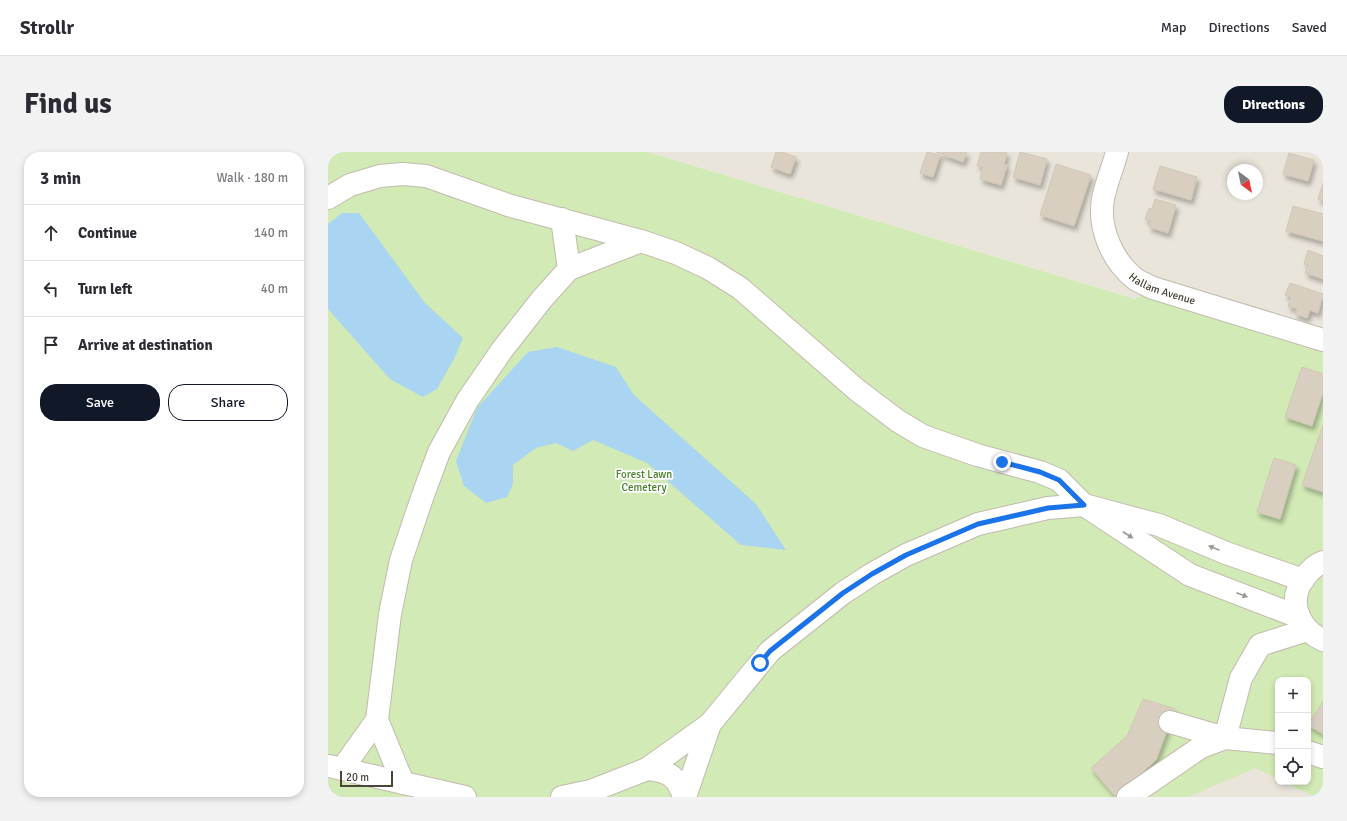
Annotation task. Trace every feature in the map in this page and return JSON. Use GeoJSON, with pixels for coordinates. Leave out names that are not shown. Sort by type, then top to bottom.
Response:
{"type":"FeatureCollection","features":[{"type":"Feature","properties":{"kind":"street","name":"Hallam Avenue"},"geometry":{"type":"LineString","coordinates":[[1117,152],[1103,199],[1102,215],[1105,233],[1112,251],[1122,266],[1135,279],[1153,288],[1323,340]]}},
{"type":"Feature","properties":{"kind":"street"},"geometry":{"type":"LineString","coordinates":[[328,198],[350,185],[380,176],[403,174],[426,176],[508,205],[641,240],[708,268],[740,288],[857,390],[898,422],[923,436],[977,455],[1040,472],[1059,480],[1084,505],[1190,575],[1310,629]]}},
{"type":"Feature","properties":{"kind":"street"},"geometry":{"type":"LineString","coordinates":[[562,219],[569,269]]}},
{"type":"Feature","properties":{"kind":"street"},"geometry":{"type":"LineString","coordinates":[[402,783],[377,720],[390,614],[401,560],[423,495],[440,452],[466,401],[498,356],[542,300],[569,269],[641,240]]}},
{"type":"Feature","properties":{"kind":"street"},"geometry":{"type":"LineString","coordinates":[[562,797],[591,791],[647,769],[710,724],[770,651],[843,593],[872,574],[906,555],[978,524],[1048,508],[1084,505],[1159,524],[1226,553],[1303,580]]}},
{"type":"Feature","properties":{"kind":"street"},"geometry":{"type":"LineString","coordinates":[[1310,629],[1296,603],[1298,589],[1309,571],[1323,562]]}},
{"type":"Feature","properties":{"kind":"street"},"geometry":{"type":"LineString","coordinates":[[1224,738],[1241,678],[1260,645],[1310,629]]}},
{"type":"Feature","properties":{"kind":"street"},"geometry":{"type":"LineString","coordinates":[[377,720],[335,767],[465,797]]}},
{"type":"Feature","properties":{"kind":"street"},"geometry":{"type":"LineString","coordinates":[[1170,722],[1224,738],[1275,743]]}},
{"type":"Feature","properties":{"kind":"street"},"geometry":{"type":"LineString","coordinates":[[684,797],[710,724]]}},
{"type":"Feature","properties":{"kind":"street"},"geometry":{"type":"LineString","coordinates":[[1128,797],[1201,747],[1224,738]]}},
{"type":"Feature","properties":{"kind":"street"},"geometry":{"type":"LineString","coordinates":[[1311,753],[1323,757]]}},
{"type":"Feature","properties":{"kind":"street"},"geometry":{"type":"LineString","coordinates":[[647,769],[661,770],[672,775],[680,785],[684,797]]}},
{"type":"Feature","properties":{"kind":"shaded area"},"geometry":{"type":"Polygon","coordinates":[[[648,152],[1323,152],[1323,340],[1153,288],[1135,299],[648,152]]]}},
{"type":"Feature","properties":{"kind":"shaded area"},"geometry":{"type":"Polygon","coordinates":[[[1255,767],[1275,777],[1275,785],[1290,785],[1314,797],[1189,797],[1255,767]]]}},
{"type":"Feature","properties":{"kind":"green space","name":"Forest Lawn Cemetery"},"geometry":{"type":"Polygon","coordinates":[[[328,152],[648,152],[1135,299],[1153,288],[1323,340],[1323,797],[1314,797],[1290,785],[1311,785],[1311,677],[1275,677],[1275,778],[1255,768],[1189,797],[328,797],[328,152]]]}},
{"type":"Feature","properties":{"kind":"water"},"geometry":{"type":"Polygon","coordinates":[[[342,213],[359,213],[425,303],[463,338],[454,359],[437,389],[423,397],[390,379],[328,309],[328,224],[342,213]]]}},
{"type":"Feature","properties":{"kind":"water"},"geometry":{"type":"Polygon","coordinates":[[[557,347],[616,367],[634,395],[756,504],[786,550],[741,545],[647,463],[593,440],[573,451],[556,443],[536,448],[513,465],[513,484],[507,497],[486,503],[464,486],[456,461],[477,408],[528,352],[557,347]]]}},
{"type":"Feature","properties":{"kind":"building"},"geometry":{"type":"Polygon","coordinates":[[[776,152],[782,152],[796,157],[790,174],[771,167],[776,152]]]}},
{"type":"Feature","properties":{"kind":"building"},"geometry":{"type":"Polygon","coordinates":[[[927,152],[940,155],[933,177],[920,173],[927,152]]]}},
{"type":"Feature","properties":{"kind":"building"},"geometry":{"type":"Polygon","coordinates":[[[936,152],[967,152],[963,162],[936,152]]]}},
{"type":"Feature","properties":{"kind":"building"},"geometry":{"type":"Polygon","coordinates":[[[981,152],[1007,152],[1004,164],[1007,165],[1001,185],[980,179],[983,167],[977,166],[981,152]]]}},
{"type":"Feature","properties":{"kind":"building"},"geometry":{"type":"Polygon","coordinates":[[[1020,152],[1047,159],[1040,185],[1013,177],[1020,152]]]}},
{"type":"Feature","properties":{"kind":"building"},"geometry":{"type":"Polygon","coordinates":[[[1289,153],[1314,160],[1308,181],[1283,174],[1289,153]]]}},
{"type":"Feature","properties":{"kind":"building"},"geometry":{"type":"Polygon","coordinates":[[[1056,164],[1091,175],[1074,226],[1040,215],[1056,164]]]}},
{"type":"Feature","properties":{"kind":"building"},"geometry":{"type":"Polygon","coordinates":[[[1160,166],[1197,177],[1191,200],[1153,189],[1160,166]]]}},
{"type":"Feature","properties":{"kind":"building"},"geometry":{"type":"Polygon","coordinates":[[[1323,183],[1323,201],[1318,199],[1323,183]]]}},
{"type":"Feature","properties":{"kind":"building"},"geometry":{"type":"Polygon","coordinates":[[[1155,199],[1176,205],[1168,233],[1149,227],[1151,220],[1145,219],[1149,208],[1152,209],[1155,199]]]}},
{"type":"Feature","properties":{"kind":"building"},"geometry":{"type":"Polygon","coordinates":[[[1293,206],[1323,214],[1323,241],[1286,231],[1293,206]]]}},
{"type":"Feature","properties":{"kind":"building"},"geometry":{"type":"Polygon","coordinates":[[[1308,250],[1323,256],[1323,279],[1305,273],[1308,265],[1304,264],[1308,250]]]}},
{"type":"Feature","properties":{"kind":"building"},"geometry":{"type":"Polygon","coordinates":[[[1290,283],[1323,294],[1318,313],[1310,310],[1307,318],[1295,314],[1297,309],[1288,306],[1291,297],[1285,295],[1290,283]]]}},
{"type":"Feature","properties":{"kind":"building"},"geometry":{"type":"Polygon","coordinates":[[[1302,367],[1323,374],[1323,392],[1312,426],[1285,417],[1302,367]]]}},
{"type":"Feature","properties":{"kind":"building"},"geometry":{"type":"Polygon","coordinates":[[[1323,425],[1323,492],[1302,485],[1323,425]]]}},
{"type":"Feature","properties":{"kind":"building"},"geometry":{"type":"Polygon","coordinates":[[[1274,458],[1296,465],[1280,519],[1257,512],[1274,458]]]}},
{"type":"Feature","properties":{"kind":"building"},"geometry":{"type":"Polygon","coordinates":[[[1143,699],[1175,709],[1156,760],[1115,796],[1091,768],[1127,736],[1143,699]]]}},
{"type":"Feature","properties":{"kind":"building"},"geometry":{"type":"Polygon","coordinates":[[[1323,701],[1323,734],[1311,727],[1311,720],[1323,701]]]}},
{"type":"Feature","properties":{"kind":"route"},"geometry":{"type":"LineString","coordinates":[[760,663],[770,651],[843,593],[872,574],[906,555],[978,524],[1048,508],[1084,505],[1059,480],[1040,472],[1002,462]]}}]}
